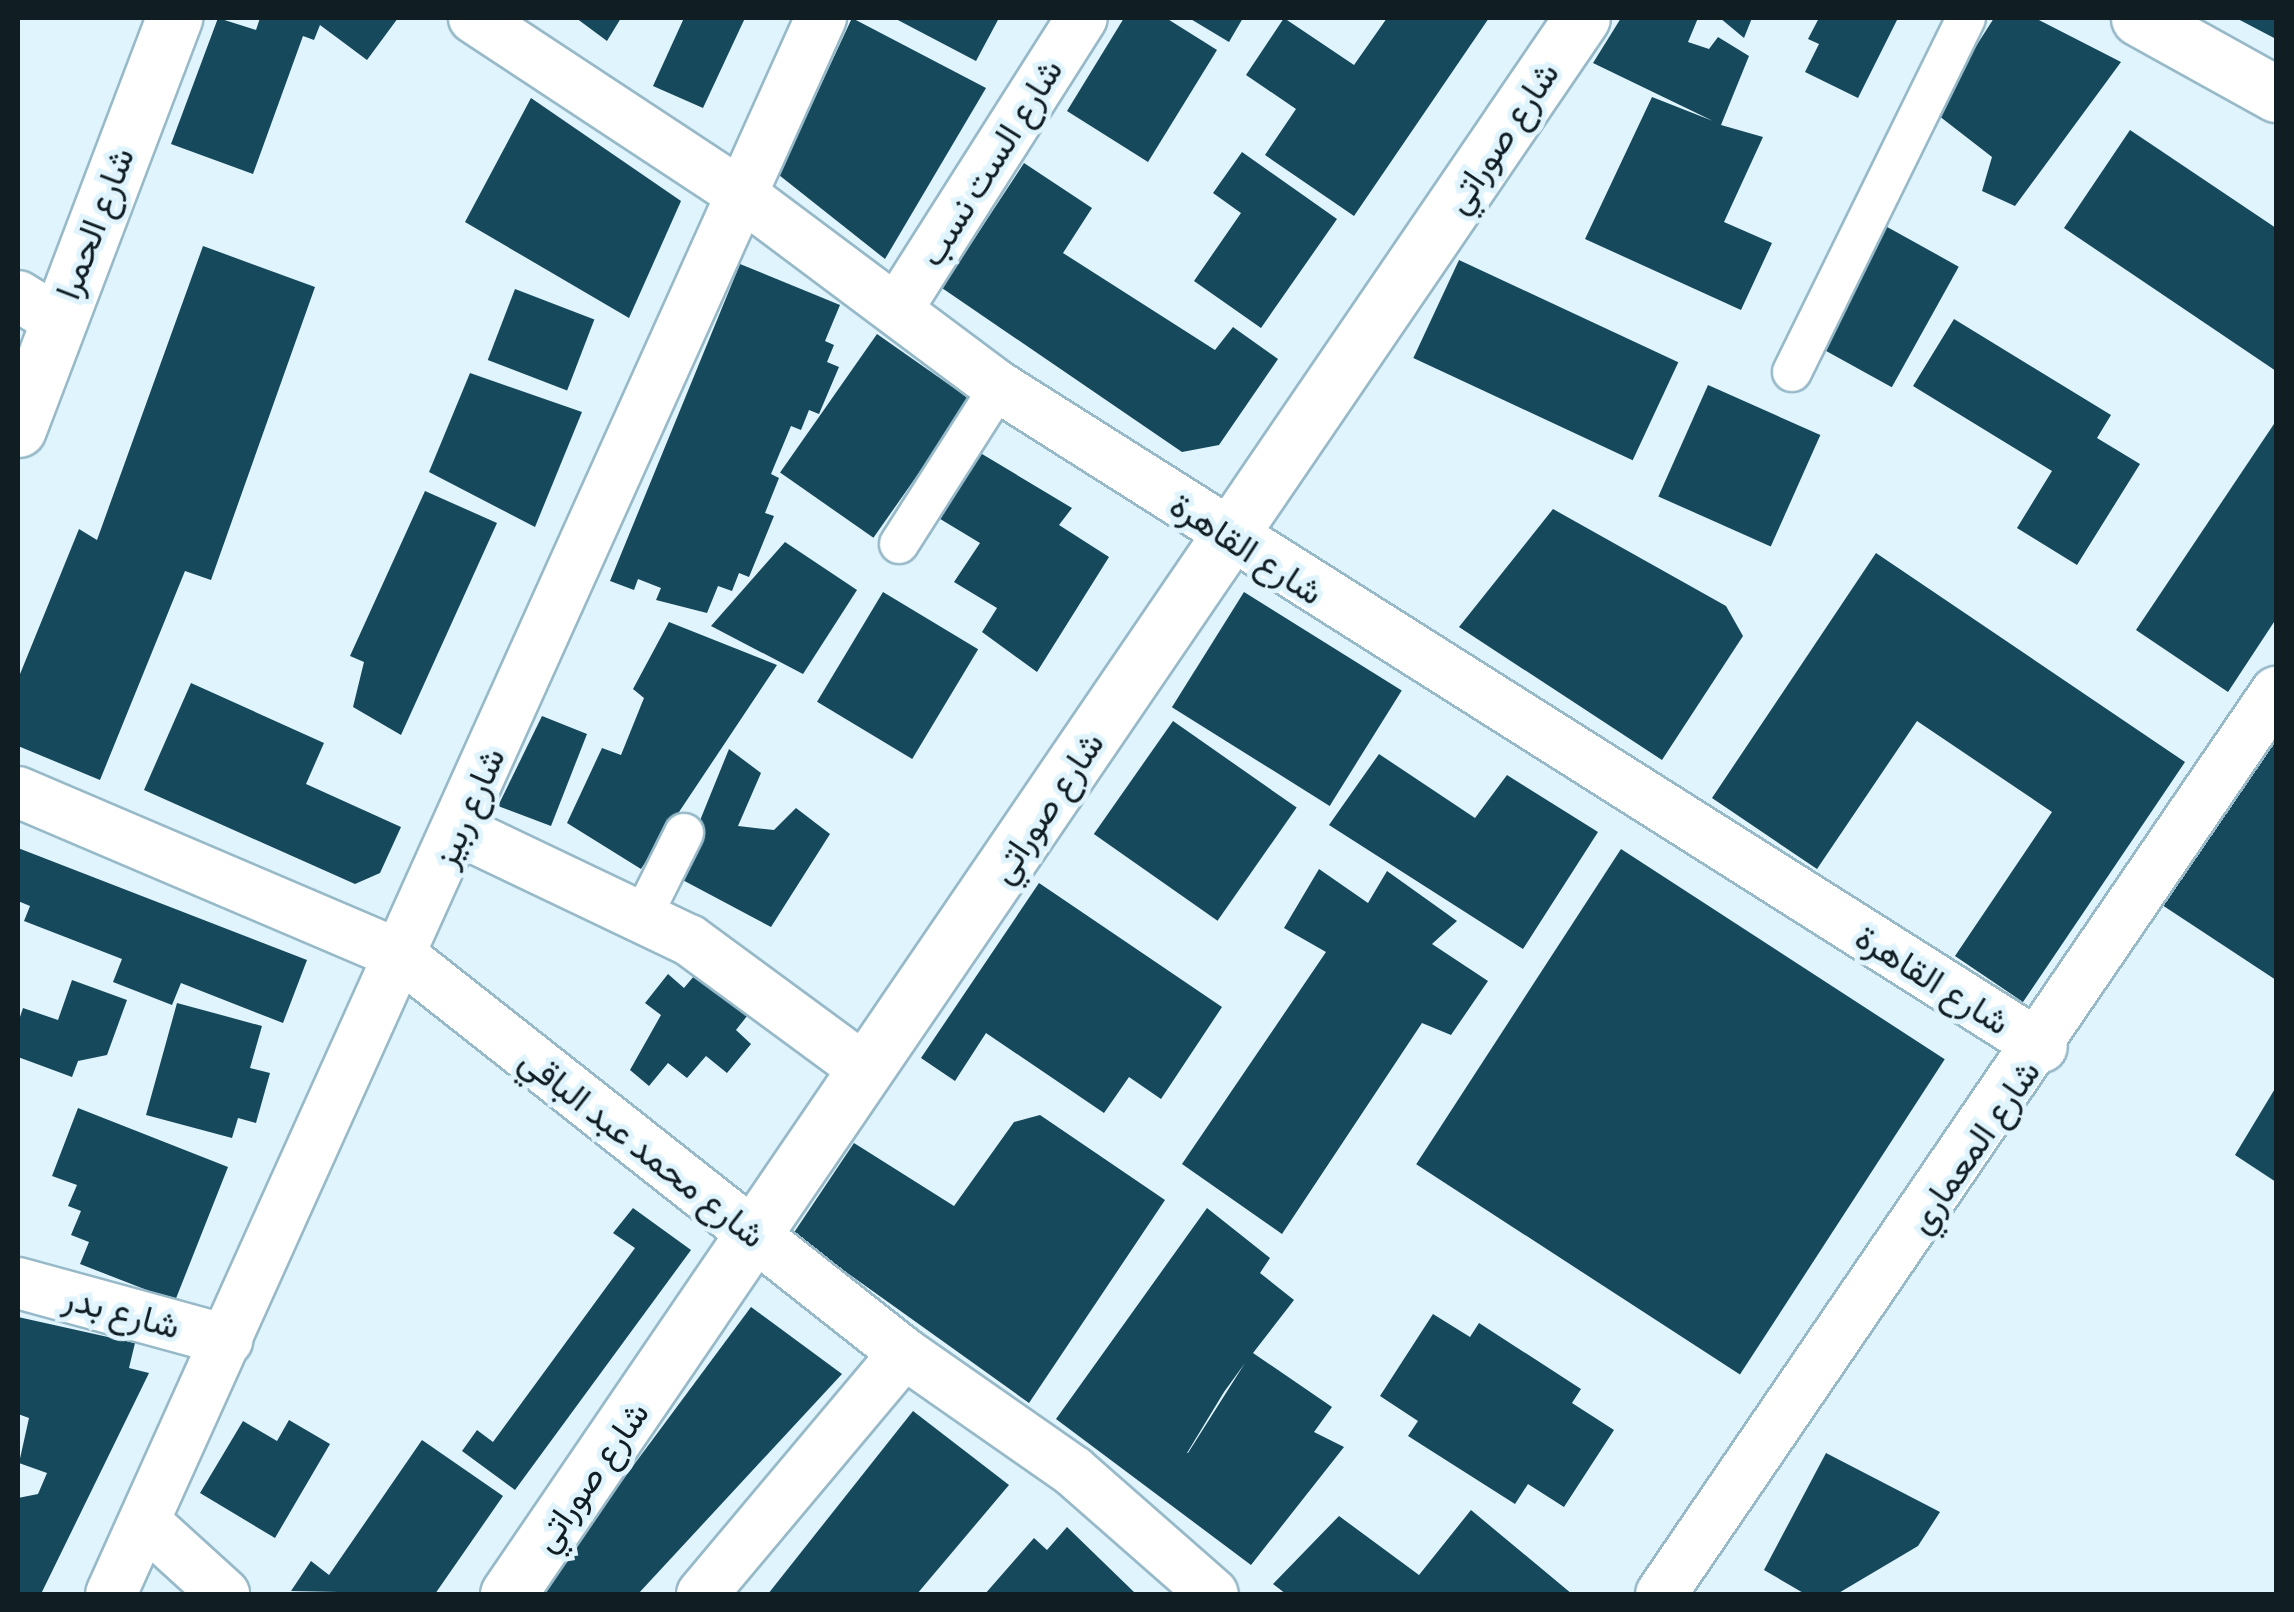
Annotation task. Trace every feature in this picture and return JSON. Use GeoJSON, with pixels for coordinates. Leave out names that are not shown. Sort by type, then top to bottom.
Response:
{"type":"FeatureCollection","features":[{"type":"Feature","properties":{"kind":"street","name":"شارع الحمرا"},"geometry":{"type":"LineString","coordinates":[[18,426],[37,308],[174,18]]}},
{"type":"Feature","properties":{"kind":"street","name":"شارع القاهرة"},"geometry":{"type":"LineString","coordinates":[[474,18],[742,195],[899,306],[999,387],[1229,537],[2042,1047]]}},
{"type":"Feature","properties":{"kind":"street","name":"شارع ربيز"},"geometry":{"type":"LineString","coordinates":[[111,1594],[821,18]]}},
{"type":"Feature","properties":{"kind":"street","name":"شارع الست نسب"},"geometry":{"type":"LineString","coordinates":[[899,306],[1082,18]]}},
{"type":"Feature","properties":{"kind":"street","name":"شارع صوراتي"},"geometry":{"type":"LineString","coordinates":[[508,1594],[756,1236],[1582,18]]}},
{"type":"Feature","properties":{"kind":"street"},"geometry":{"type":"LineString","coordinates":[[1792,372],[1966,18]]}},
{"type":"Feature","properties":{"kind":"street"},"geometry":{"type":"LineString","coordinates":[[2166,24],[2276,94]]}},
{"type":"Feature","properties":{"kind":"street"},"geometry":{"type":"LineString","coordinates":[[899,544],[999,387]]}},
{"type":"Feature","properties":{"kind":"street","name":"شارع المعماري"},"geometry":{"type":"LineString","coordinates":[[1661,1594],[2042,1047],[2276,692]]}},
{"type":"Feature","properties":{"kind":"street","name":"شارع محمد عبد الباقي"},"geometry":{"type":"LineString","coordinates":[[18,792],[400,955],[904,1353],[1073,1471],[1213,1594]]}},
{"type":"Feature","properties":{"kind":"street"},"geometry":{"type":"LineString","coordinates":[[458,830],[642,918],[734,968],[866,1070]]}},
{"type":"Feature","properties":{"kind":"street"},"geometry":{"type":"LineString","coordinates":[[642,918],[684,833]]}},
{"type":"Feature","properties":{"kind":"street","name":"شارع بدر"},"geometry":{"type":"LineString","coordinates":[[18,1283],[228,1340]]}},
{"type":"Feature","properties":{"kind":"street"},"geometry":{"type":"LineString","coordinates":[[702,1594],[904,1353]]}},
{"type":"Feature","properties":{"kind":"street"},"geometry":{"type":"LineString","coordinates":[[145,1522],[224,1594]]}},
{"type":"Feature","properties":{"kind":"building"},"geometry":{"type":"Polygon","coordinates":[[[218,18],[256,30],[260,18],[398,18],[367,60],[320,25],[314,40],[303,36],[253,174],[171,144],[218,18]]]}},
{"type":"Feature","properties":{"kind":"building"},"geometry":{"type":"Polygon","coordinates":[[[576,18],[621,18],[607,41],[576,18]]]}},
{"type":"Feature","properties":{"kind":"building"},"geometry":{"type":"Polygon","coordinates":[[[684,18],[745,18],[703,108],[653,86],[684,18]]]}},
{"type":"Feature","properties":{"kind":"building"},"geometry":{"type":"Polygon","coordinates":[[[852,18],[986,88],[885,259],[779,175],[852,18]]]}},
{"type":"Feature","properties":{"kind":"building"},"geometry":{"type":"Polygon","coordinates":[[[894,18],[999,18],[976,61],[894,18]]]}},
{"type":"Feature","properties":{"kind":"building"},"geometry":{"type":"Polygon","coordinates":[[[1124,18],[1166,18],[1217,50],[1148,162],[1067,111],[1124,18]]]}},
{"type":"Feature","properties":{"kind":"building"},"geometry":{"type":"Polygon","coordinates":[[[1189,18],[1243,18],[1229,42],[1189,18]]]}},
{"type":"Feature","properties":{"kind":"building"},"geometry":{"type":"Polygon","coordinates":[[[1284,18],[1354,65],[1387,18],[1489,18],[1354,216],[1265,155],[1296,109],[1246,75],[1284,18]]]}},
{"type":"Feature","properties":{"kind":"building"},"geometry":{"type":"Polygon","coordinates":[[[1621,18],[1698,18],[1688,42],[1709,49],[1718,37],[1749,56],[1721,125],[1763,137],[1724,222],[1772,243],[1741,310],[1585,239],[1652,97],[1713,121],[1593,63],[1621,18]]]}},
{"type":"Feature","properties":{"kind":"building"},"geometry":{"type":"Polygon","coordinates":[[[1720,18],[1752,18],[1744,38],[1720,18]]]}},
{"type":"Feature","properties":{"kind":"building"},"geometry":{"type":"Polygon","coordinates":[[[1819,18],[1898,18],[1858,98],[1805,72],[1819,44],[1808,39],[1819,18]]]}},
{"type":"Feature","properties":{"kind":"building"},"geometry":{"type":"Polygon","coordinates":[[[1994,18],[2035,18],[2121,62],[2015,206],[1982,191],[1992,157],[1934,112],[1994,18]]]}},
{"type":"Feature","properties":{"kind":"building"},"geometry":{"type":"Polygon","coordinates":[[[2236,18],[2276,18],[2276,39],[2236,18]]]}},
{"type":"Feature","properties":{"kind":"building"},"geometry":{"type":"Polygon","coordinates":[[[531,98],[681,201],[629,318],[465,222],[531,98]]]}},
{"type":"Feature","properties":{"kind":"building"},"geometry":{"type":"Polygon","coordinates":[[[2130,130],[2276,228],[2276,371],[2064,228],[2130,130]]]}},
{"type":"Feature","properties":{"kind":"building"},"geometry":{"type":"Polygon","coordinates":[[[1242,152],[1337,219],[1261,328],[1194,281],[1241,213],[1213,193],[1242,152]]]}},
{"type":"Feature","properties":{"kind":"building"},"geometry":{"type":"Polygon","coordinates":[[[1024,163],[1092,208],[1063,253],[1215,350],[1233,327],[1278,359],[1219,445],[1182,452],[942,288],[1024,163]]]}},
{"type":"Feature","properties":{"kind":"building"},"geometry":{"type":"Polygon","coordinates":[[[1880,223],[1959,267],[1892,387],[1813,344],[1880,223]]]}},
{"type":"Feature","properties":{"kind":"building"},"geometry":{"type":"Polygon","coordinates":[[[203,246],[315,287],[211,580],[185,571],[100,780],[18,746],[18,679],[79,529],[97,540],[203,246]]]}},
{"type":"Feature","properties":{"kind":"building"},"geometry":{"type":"Polygon","coordinates":[[[1459,260],[1678,362],[1633,460],[1413,358],[1459,260]]]}},
{"type":"Feature","properties":{"kind":"building"},"geometry":{"type":"Polygon","coordinates":[[[740,264],[840,305],[825,341],[834,345],[827,362],[839,367],[819,414],[809,410],[801,430],[791,426],[771,474],[779,478],[765,513],[774,516],[749,577],[739,573],[732,591],[718,586],[707,613],[656,600],[661,588],[638,579],[634,590],[610,581],[740,264]]]}},
{"type":"Feature","properties":{"kind":"building"},"geometry":{"type":"Polygon","coordinates":[[[515,289],[594,319],[567,390],[488,360],[515,289]]]}},
{"type":"Feature","properties":{"kind":"building"},"geometry":{"type":"Polygon","coordinates":[[[1954,319],[2111,415],[2097,438],[2140,464],[2077,565],[2017,528],[2052,471],[1913,386],[1954,319]]]}},
{"type":"Feature","properties":{"kind":"building"},"geometry":{"type":"Polygon","coordinates":[[[877,334],[970,399],[873,538],[780,472],[877,334]]]}},
{"type":"Feature","properties":{"kind":"building"},"geometry":{"type":"Polygon","coordinates":[[[470,373],[582,412],[535,527],[429,472],[470,373]]]}},
{"type":"Feature","properties":{"kind":"building"},"geometry":{"type":"Polygon","coordinates":[[[1708,385],[1820,435],[1771,546],[1658,496],[1708,385]]]}},
{"type":"Feature","properties":{"kind":"building"},"geometry":{"type":"Polygon","coordinates":[[[2276,421],[2276,619],[2228,692],[2136,630],[2276,421]]]}},
{"type":"Feature","properties":{"kind":"building"},"geometry":{"type":"Polygon","coordinates":[[[972,448],[1072,508],[1059,525],[1109,557],[1037,672],[982,632],[997,608],[954,582],[980,543],[922,508],[972,448]]]}},
{"type":"Feature","properties":{"kind":"building"},"geometry":{"type":"Polygon","coordinates":[[[425,491],[497,523],[401,735],[353,707],[364,662],[350,656],[425,491]]]}},
{"type":"Feature","properties":{"kind":"building"},"geometry":{"type":"Polygon","coordinates":[[[1553,509],[1726,606],[1743,636],[1662,760],[1459,627],[1553,509]]]}},
{"type":"Feature","properties":{"kind":"building"},"geometry":{"type":"Polygon","coordinates":[[[785,542],[857,590],[803,674],[711,626],[785,542]]]}},
{"type":"Feature","properties":{"kind":"building"},"geometry":{"type":"Polygon","coordinates":[[[1876,553],[2185,762],[2023,1002],[1955,956],[2052,812],[1917,721],[1817,869],[1712,798],[1876,553]]]}},
{"type":"Feature","properties":{"kind":"building"},"geometry":{"type":"Polygon","coordinates":[[[883,592],[978,649],[912,759],[817,702],[883,592]]]}},
{"type":"Feature","properties":{"kind":"building"},"geometry":{"type":"Polygon","coordinates":[[[1244,592],[1402,691],[1330,806],[1172,707],[1244,592]]]}},
{"type":"Feature","properties":{"kind":"building"},"geometry":{"type":"Polygon","coordinates":[[[669,622],[777,665],[641,869],[567,823],[602,748],[621,755],[644,698],[633,689],[669,622]]]}},
{"type":"Feature","properties":{"kind":"building"},"geometry":{"type":"Polygon","coordinates":[[[191,683],[324,743],[306,784],[401,827],[380,873],[355,884],[144,790],[191,683]]]}},
{"type":"Feature","properties":{"kind":"building"},"geometry":{"type":"Polygon","coordinates":[[[542,716],[587,734],[551,826],[498,806],[542,716]]]}},
{"type":"Feature","properties":{"kind":"building"},"geometry":{"type":"Polygon","coordinates":[[[2276,719],[2276,980],[2156,901],[2276,719]]]}},
{"type":"Feature","properties":{"kind":"building"},"geometry":{"type":"Polygon","coordinates":[[[1173,721],[1297,808],[1218,921],[1094,834],[1173,721]]]}},
{"type":"Feature","properties":{"kind":"building"},"geometry":{"type":"Polygon","coordinates":[[[729,749],[761,773],[738,826],[774,830],[796,808],[830,834],[771,927],[677,877],[729,749]]]}},
{"type":"Feature","properties":{"kind":"building"},"geometry":{"type":"Polygon","coordinates":[[[1379,754],[1475,818],[1507,775],[1598,832],[1523,949],[1329,825],[1379,754]]]}},
{"type":"Feature","properties":{"kind":"building"},"geometry":{"type":"Polygon","coordinates":[[[18,848],[307,960],[283,1023],[181,983],[172,1005],[113,982],[122,959],[24,921],[30,906],[18,901],[18,848]]]}},
{"type":"Feature","properties":{"kind":"building"},"geometry":{"type":"Polygon","coordinates":[[[1621,849],[1945,1059],[1740,1375],[1416,1164],[1621,849]]]}},
{"type":"Feature","properties":{"kind":"building"},"geometry":{"type":"Polygon","coordinates":[[[1319,869],[1368,903],[1387,871],[1457,921],[1432,944],[1488,981],[1451,1035],[1422,1023],[1282,1234],[1182,1164],[1326,952],[1284,928],[1319,869]]]}},
{"type":"Feature","properties":{"kind":"building"},"geometry":{"type":"Polygon","coordinates":[[[1039,883],[1222,1007],[1161,1099],[1129,1077],[1104,1113],[986,1033],[955,1081],[921,1058],[1039,883]]]}},
{"type":"Feature","properties":{"kind":"building"},"geometry":{"type":"Polygon","coordinates":[[[704,964],[755,1006],[736,1030],[751,1044],[727,1073],[706,1056],[687,1078],[668,1063],[649,1086],[630,1070],[661,1015],[645,1003],[668,974],[684,988],[704,964]]]}},
{"type":"Feature","properties":{"kind":"building"},"geometry":{"type":"Polygon","coordinates":[[[72,980],[127,1000],[107,1055],[78,1061],[72,1077],[18,1057],[18,1023],[23,1008],[58,1020],[72,980]]]}},
{"type":"Feature","properties":{"kind":"building"},"geometry":{"type":"Polygon","coordinates":[[[177,1003],[262,1026],[250,1068],[270,1073],[256,1123],[238,1118],[232,1138],[146,1115],[177,1003]]]}},
{"type":"Feature","properties":{"kind":"building"},"geometry":{"type":"Polygon","coordinates":[[[2276,1087],[2276,1182],[2235,1155],[2276,1087]]]}},
{"type":"Feature","properties":{"kind":"building"},"geometry":{"type":"Polygon","coordinates":[[[78,1108],[228,1167],[175,1301],[80,1264],[89,1242],[71,1235],[81,1211],[68,1206],[77,1185],[52,1176],[78,1108]]]}},
{"type":"Feature","properties":{"kind":"building"},"geometry":{"type":"Polygon","coordinates":[[[1040,1115],[1165,1200],[1029,1403],[793,1234],[854,1143],[954,1206],[1014,1122],[1040,1115]]]}},
{"type":"Feature","properties":{"kind":"building"},"geometry":{"type":"Polygon","coordinates":[[[633,1208],[691,1250],[515,1490],[462,1451],[477,1430],[493,1442],[635,1248],[613,1233],[633,1208]]]}},
{"type":"Feature","properties":{"kind":"building"},"geometry":{"type":"Polygon","coordinates":[[[1207,1208],[1270,1258],[1260,1273],[1294,1300],[1253,1353],[1332,1407],[1314,1432],[1344,1447],[1251,1565],[1056,1419],[1207,1208]],[[1245,1363],[1224,1392],[1188,1453],[1245,1363]]]}},
{"type":"Feature","properties":{"kind":"building"},"geometry":{"type":"Polygon","coordinates":[[[751,1307],[842,1374],[638,1594],[538,1594],[751,1307]]]}},
{"type":"Feature","properties":{"kind":"building"},"geometry":{"type":"Polygon","coordinates":[[[1433,1314],[1470,1337],[1479,1323],[1581,1389],[1572,1403],[1614,1430],[1564,1507],[1528,1484],[1515,1504],[1408,1436],[1418,1421],[1380,1396],[1433,1314]]]}},
{"type":"Feature","properties":{"kind":"building"},"geometry":{"type":"Polygon","coordinates":[[[18,1317],[135,1343],[129,1368],[149,1373],[41,1594],[18,1594],[18,1498],[38,1494],[47,1473],[19,1463],[29,1418],[18,1414],[18,1317]]]}},
{"type":"Feature","properties":{"kind":"building"},"geometry":{"type":"Polygon","coordinates":[[[913,1411],[1009,1485],[917,1594],[768,1594],[913,1411]]]}},
{"type":"Feature","properties":{"kind":"building"},"geometry":{"type":"Polygon","coordinates":[[[289,1420],[330,1444],[275,1538],[200,1493],[243,1421],[277,1441],[289,1420]]]}},
{"type":"Feature","properties":{"kind":"building"},"geometry":{"type":"Polygon","coordinates":[[[422,1440],[503,1496],[435,1594],[291,1591],[311,1561],[329,1575],[422,1440]]]}},
{"type":"Feature","properties":{"kind":"building"},"geometry":{"type":"Polygon","coordinates":[[[1826,1453],[1940,1512],[1918,1546],[1837,1594],[1805,1594],[1764,1570],[1826,1453]]]}},
{"type":"Feature","properties":{"kind":"building"},"geometry":{"type":"Polygon","coordinates":[[[1471,1510],[1572,1594],[1286,1594],[1273,1584],[1339,1516],[1419,1575],[1471,1510]]]}},
{"type":"Feature","properties":{"kind":"building"},"geometry":{"type":"Polygon","coordinates":[[[1067,1527],[1136,1594],[985,1594],[1034,1538],[1047,1550],[1067,1527]]]}}]}
